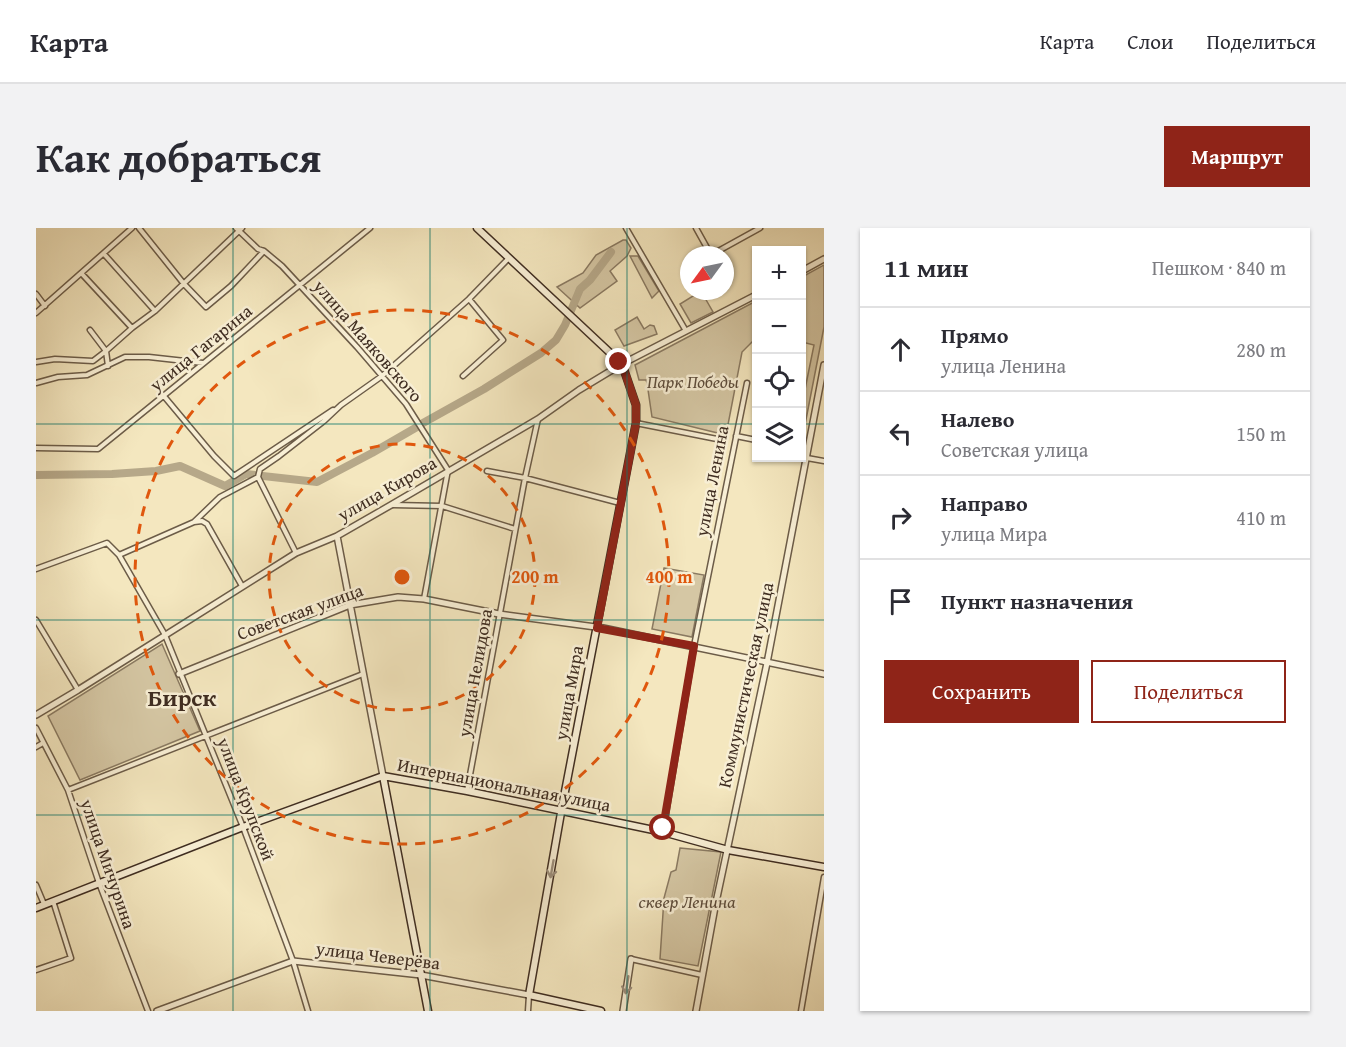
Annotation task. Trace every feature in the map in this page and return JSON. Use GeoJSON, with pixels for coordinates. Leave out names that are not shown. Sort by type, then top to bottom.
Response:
{"type":"FeatureCollection","features":[{"type":"Feature","properties":{"kind":"main road","name":"улица Мира"},"geometry":{"type":"LineString","coordinates":[[477,228],[622,364],[636,405],[636,423],[529,995]]}},
{"type":"Feature","properties":{"kind":"main road","name":"Интернациональная улица"},"geometry":{"type":"LineString","coordinates":[[36,908],[243,827],[383,776],[663,832],[728,850],[824,867]]}},
{"type":"Feature","properties":{"kind":"main road"},"geometry":{"type":"LineString","coordinates":[[383,776],[428,1011]]}},
{"type":"Feature","properties":{"kind":"main road","name":"улица Чеверёва"},"geometry":{"type":"LineString","coordinates":[[529,995],[601,1011]]}},
{"type":"Feature","properties":{"kind":"street"},"geometry":{"type":"LineString","coordinates":[[36,313],[132,228]]}},
{"type":"Feature","properties":{"kind":"street"},"geometry":{"type":"LineString","coordinates":[[139,228],[184,284],[206,307],[231,286],[264,251]]}},
{"type":"Feature","properties":{"kind":"street","name":"улица Гагарина"},"geometry":{"type":"LineString","coordinates":[[36,448],[98,449],[370,228]]}},
{"type":"Feature","properties":{"kind":"street"},"geometry":{"type":"LineString","coordinates":[[626,228],[686,331]]}},
{"type":"Feature","properties":{"kind":"street"},"geometry":{"type":"LineString","coordinates":[[696,228],[711,255],[760,228]]}},
{"type":"Feature","properties":{"kind":"street"},"geometry":{"type":"LineString","coordinates":[[36,362],[56,359],[93,361],[155,311],[239,229]]}},
{"type":"Feature","properties":{"kind":"street","name":"улица Маяковского"},"geometry":{"type":"LineString","coordinates":[[239,229],[258,249],[264,251],[301,284],[382,376],[406,404],[448,470]]}},
{"type":"Feature","properties":{"kind":"street"},"geometry":{"type":"LineString","coordinates":[[104,254],[155,311]]}},
{"type":"Feature","properties":{"kind":"street"},"geometry":{"type":"LineString","coordinates":[[163,395],[214,456],[234,476],[382,376],[469,299],[509,257]]}},
{"type":"Feature","properties":{"kind":"street"},"geometry":{"type":"LineString","coordinates":[[806,269],[824,260]]}},
{"type":"Feature","properties":{"kind":"street"},"geometry":{"type":"LineString","coordinates":[[82,274],[132,328]]}},
{"type":"Feature","properties":{"kind":"street"},"geometry":{"type":"LineString","coordinates":[[36,294],[45,306]]}},
{"type":"Feature","properties":{"kind":"street","name":"улица Кирова"},"geometry":{"type":"LineString","coordinates":[[36,715],[296,553],[337,536],[538,419],[579,390],[622,364],[752,296]]}},
{"type":"Feature","properties":{"kind":"street"},"geometry":{"type":"LineString","coordinates":[[463,376],[503,340],[469,299]]}},
{"type":"Feature","properties":{"kind":"street"},"geometry":{"type":"LineString","coordinates":[[90,330],[106,351],[108,366]]}},
{"type":"Feature","properties":{"kind":"street"},"geometry":{"type":"LineString","coordinates":[[36,383],[58,377],[87,375],[125,357],[149,357],[204,363]]}},
{"type":"Feature","properties":{"kind":"street","name":"Коммунистическая улица"},"geometry":{"type":"LineString","coordinates":[[696,1011],[715,907],[767,663],[824,365]]}},
{"type":"Feature","properties":{"kind":"street","name":"улица Ленина"},"geometry":{"type":"LineString","coordinates":[[663,832],[694,646],[747,383]]}},
{"type":"Feature","properties":{"kind":"street"},"geometry":{"type":"LineString","coordinates":[[296,553],[258,477],[260,469],[324,421],[341,405]]}},
{"type":"Feature","properties":{"kind":"street","name":"улица Нелидова"},"geometry":{"type":"LineString","coordinates":[[467,791],[515,529],[538,419]]}},
{"type":"Feature","properties":{"kind":"street"},"geometry":{"type":"LineString","coordinates":[[636,423],[722,440]]}},
{"type":"Feature","properties":{"kind":"street"},"geometry":{"type":"LineString","coordinates":[[736,436],[752,439]]}},
{"type":"Feature","properties":{"kind":"street"},"geometry":{"type":"LineString","coordinates":[[807,458],[824,461]]}},
{"type":"Feature","properties":{"kind":"street"},"geometry":{"type":"LineString","coordinates":[[424,599],[448,470]]}},
{"type":"Feature","properties":{"kind":"street"},"geometry":{"type":"LineString","coordinates":[[487,471],[525,478],[621,503]]}},
{"type":"Feature","properties":{"kind":"street"},"geometry":{"type":"LineString","coordinates":[[194,522],[220,497],[258,477]]}},
{"type":"Feature","properties":{"kind":"street"},"geometry":{"type":"LineString","coordinates":[[391,505],[442,506],[515,529]]}},
{"type":"Feature","properties":{"kind":"street"},"geometry":{"type":"LineString","coordinates":[[119,555],[194,522],[202,521],[207,524],[242,586]]}},
{"type":"Feature","properties":{"kind":"street"},"geometry":{"type":"LineString","coordinates":[[337,536],[383,776]]}},
{"type":"Feature","properties":{"kind":"street","name":"улица Крупской"},"geometry":{"type":"LineString","coordinates":[[36,569],[108,543],[119,555],[165,635],[243,827],[293,961],[308,1011]]}},
{"type":"Feature","properties":{"kind":"street","name":"Советская улица"},"geometry":{"type":"LineString","coordinates":[[180,674],[350,605],[398,597],[424,599],[499,614],[597,628],[824,674]]}},
{"type":"Feature","properties":{"kind":"street"},"geometry":{"type":"LineString","coordinates":[[36,620],[78,690]]}},
{"type":"Feature","properties":{"kind":"street"},"geometry":{"type":"LineString","coordinates":[[68,790],[364,673]]}},
{"type":"Feature","properties":{"kind":"street","name":"улица Мичурина"},"geometry":{"type":"LineString","coordinates":[[36,728],[68,790],[99,883],[148,1011]]}},
{"type":"Feature","properties":{"kind":"street"},"geometry":{"type":"LineString","coordinates":[[36,747],[43,742]]}},
{"type":"Feature","properties":{"kind":"street"},"geometry":{"type":"LineString","coordinates":[[801,1011],[824,877]]}},
{"type":"Feature","properties":{"kind":"street"},"geometry":{"type":"LineString","coordinates":[[36,885],[44,905]]}},
{"type":"Feature","properties":{"kind":"street"},"geometry":{"type":"LineString","coordinates":[[36,970],[71,958],[53,901]]}},
{"type":"Feature","properties":{"kind":"street"},"geometry":{"type":"LineString","coordinates":[[623,1011],[631,959],[702,975]]}},
{"type":"Feature","properties":{"kind":"street","name":"улица Чеверёва"},"geometry":{"type":"LineString","coordinates":[[157,1011],[293,961],[421,975],[529,995]]}},
{"type":"Feature","properties":{"kind":"street","name":"улица Мира"},"geometry":{"type":"LineString","coordinates":[[528,1011],[529,995]]}},
{"type":"Feature","properties":{"kind":"green space"},"geometry":{"type":"Polygon","coordinates":[[[626,240],[631,248],[627,256],[610,271],[617,281],[580,308],[557,287],[583,273],[596,255],[626,240]]]}},
{"type":"Feature","properties":{"kind":"green space"},"geometry":{"type":"Polygon","coordinates":[[[630,256],[638,256],[659,291],[652,298],[630,256]]]}},
{"type":"Feature","properties":{"kind":"green space"},"geometry":{"type":"Polygon","coordinates":[[[824,265],[824,327],[806,419],[806,384],[814,345],[806,343],[806,275],[824,265]]]}},
{"type":"Feature","properties":{"kind":"green space"},"geometry":{"type":"Polygon","coordinates":[[[686,300],[706,300],[713,312],[691,323],[680,304],[686,300]]]}},
{"type":"Feature","properties":{"kind":"green space","name":"Парк Победы"},"geometry":{"type":"Polygon","coordinates":[[[752,303],[752,342],[742,352],[726,435],[652,417],[647,383],[646,380],[639,380],[635,365],[752,303]]]}},
{"type":"Feature","properties":{"kind":"green space"},"geometry":{"type":"Polygon","coordinates":[[[637,317],[644,329],[650,325],[654,326],[657,334],[624,346],[615,330],[637,317]]]}},
{"type":"Feature","properties":{"kind":"green space"},"geometry":{"type":"Polygon","coordinates":[[[664,568],[704,575],[692,637],[652,629],[664,568]]]}},
{"type":"Feature","properties":{"kind":"green space"},"geometry":{"type":"Polygon","coordinates":[[[162,644],[200,731],[80,780],[48,716],[162,644]]]}},
{"type":"Feature","properties":{"kind":"green space","name":"сквер Ленина"},"geometry":{"type":"Polygon","coordinates":[[[680,848],[721,852],[698,966],[660,959],[664,898],[671,872],[676,870],[680,848]]]}},
{"type":"Feature","properties":{"kind":"waterway"},"geometry":{"type":"LineString","coordinates":[[423,423],[484,389],[541,353],[556,340],[580,289],[590,280],[611,252]]}},
{"type":"Feature","properties":{"kind":"waterway"},"geometry":{"type":"LineString","coordinates":[[36,475],[112,474],[156,471],[180,466],[225,486],[246,474],[317,482],[417,427]]}},
{"type":"Feature","properties":{"kind":"district","name":"Бирск"},"geometry":{"type":"Point","coordinates":[182,698]}},
{"type":"Feature","properties":{"kind":"route"},"geometry":{"type":"LineString","coordinates":[[619,362],[622,364],[631,387],[636,405],[636,423],[597,628],[694,646],[663,828]]}}]}
